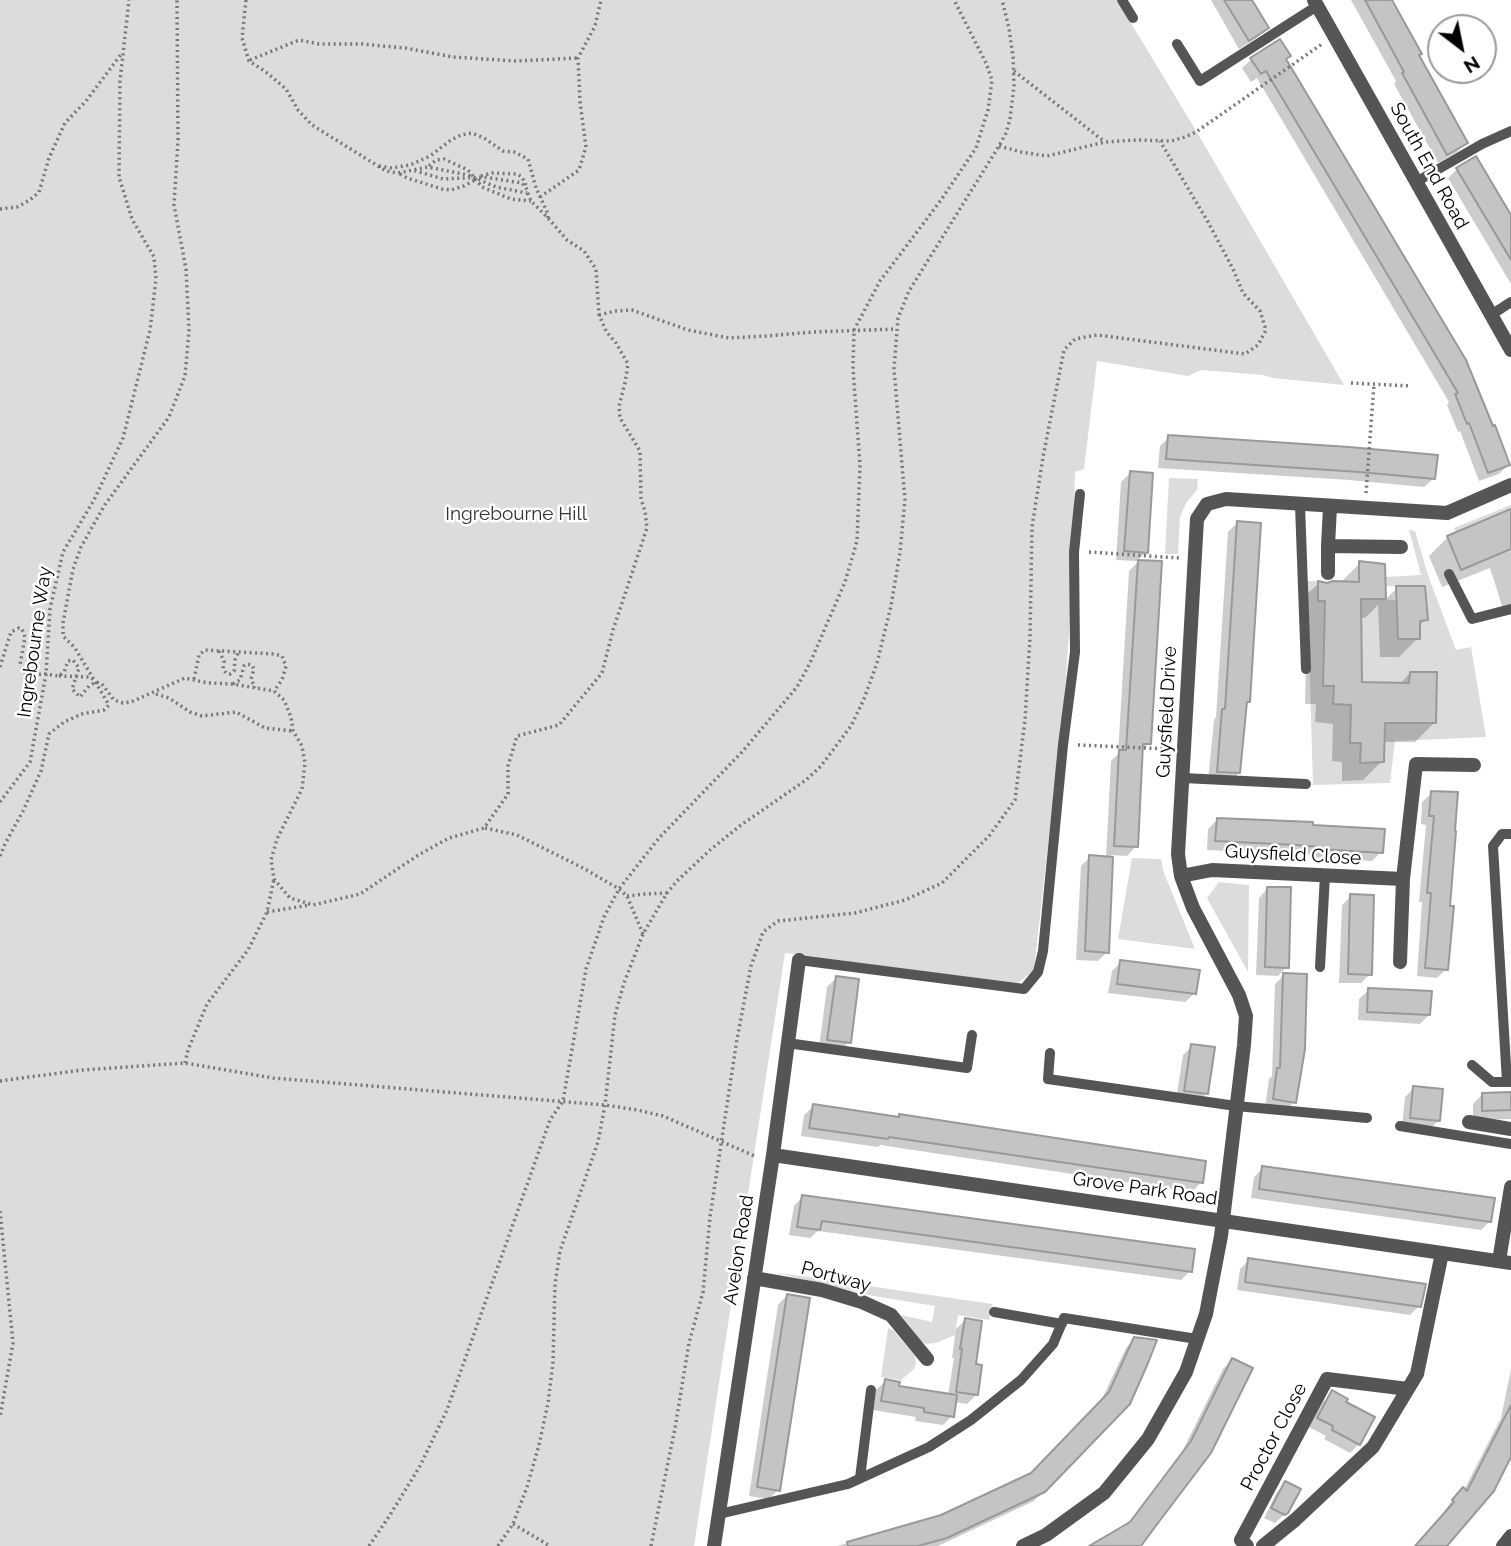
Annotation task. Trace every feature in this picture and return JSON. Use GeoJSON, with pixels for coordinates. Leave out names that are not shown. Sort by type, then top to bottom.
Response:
{"type":"FeatureCollection","features":[{"type":"Feature","properties":{"kind":"street","name":"South End Road"},"geometry":{"type":"LineString","coordinates":[[1315,3],[1511,350]]}},
{"type":"Feature","properties":{"kind":"street","name":"Guysfield Drive"},"geometry":{"type":"LineString","coordinates":[[1023,1546],[1046,1535],[1104,1493],[1148,1439],[1186,1372],[1206,1314],[1223,1220],[1244,1045],[1245,1016],[1239,995],[1193,908],[1181,876],[1178,854],[1197,519],[1207,504],[1226,499],[1447,513],[1511,485]]}},
{"type":"Feature","properties":{"kind":"street"},"geometry":{"type":"LineString","coordinates":[[1328,573],[1330,507]]}},
{"type":"Feature","properties":{"kind":"street"},"geometry":{"type":"LineString","coordinates":[[1328,545],[1401,547]]}},
{"type":"Feature","properties":{"kind":"street"},"geometry":{"type":"LineString","coordinates":[[1399,962],[1403,879],[1416,764],[1474,765]]}},
{"type":"Feature","properties":{"kind":"street","name":"Guysfield Close"},"geometry":{"type":"LineString","coordinates":[[1181,876],[1212,870],[1403,879]]}},
{"type":"Feature","properties":{"kind":"street","name":"Avelon Road"},"geometry":{"type":"LineString","coordinates":[[714,1546],[773,1155],[799,960]]}},
{"type":"Feature","properties":{"kind":"street"},"geometry":{"type":"LineString","coordinates":[[1469,1122],[1511,1129]]}},
{"type":"Feature","properties":{"kind":"street","name":"Grove Park Road"},"geometry":{"type":"LineString","coordinates":[[773,1155],[1505,1262]]}},
{"type":"Feature","properties":{"kind":"street"},"geometry":{"type":"LineString","coordinates":[[1505,1262],[1511,1187]]}},
{"type":"Feature","properties":{"kind":"street"},"geometry":{"type":"LineString","coordinates":[[1263,1546],[1373,1447],[1416,1374],[1442,1253]]}},
{"type":"Feature","properties":{"kind":"street","name":"Portway"},"geometry":{"type":"LineString","coordinates":[[754,1278],[822,1290],[862,1302],[891,1315],[927,1359]]}},
{"type":"Feature","properties":{"kind":"street","name":"Proctor Close"},"geometry":{"type":"LineString","coordinates":[[1247,1546],[1241,1540],[1327,1379],[1408,1389]]}},
{"type":"Feature","properties":{"kind":"street"},"geometry":{"type":"LineString","coordinates":[[1503,1546],[1511,1536]]}},
{"type":"Feature","properties":{"kind":"lane"},"geometry":{"type":"LineString","coordinates":[[1122,0],[1133,18]]}},
{"type":"Feature","properties":{"kind":"lane"},"geometry":{"type":"LineString","coordinates":[[1177,44],[1200,81],[1315,3]]}},
{"type":"Feature","properties":{"kind":"lane"},"geometry":{"type":"LineString","coordinates":[[1416,182],[1482,144],[1511,131]]}},
{"type":"Feature","properties":{"kind":"lane"},"geometry":{"type":"LineString","coordinates":[[1491,315],[1511,302]]}},
{"type":"Feature","properties":{"kind":"lane"},"geometry":{"type":"LineString","coordinates":[[799,960],[1024,989],[1038,972],[1043,951],[1075,652],[1074,552],[1080,494]]}},
{"type":"Feature","properties":{"kind":"lane"},"geometry":{"type":"LineString","coordinates":[[1300,505],[1306,669]]}},
{"type":"Feature","properties":{"kind":"lane"},"geometry":{"type":"LineString","coordinates":[[1449,573],[1472,619],[1511,609]]}},
{"type":"Feature","properties":{"kind":"lane"},"geometry":{"type":"LineString","coordinates":[[1182,778],[1306,784]]}},
{"type":"Feature","properties":{"kind":"lane"},"geometry":{"type":"LineString","coordinates":[[1472,1065],[1492,1082],[1509,1082],[1493,846],[1502,834],[1511,834]]}},
{"type":"Feature","properties":{"kind":"lane"},"geometry":{"type":"LineString","coordinates":[[1320,967],[1325,876]]}},
{"type":"Feature","properties":{"kind":"lane"},"geometry":{"type":"LineString","coordinates":[[787,1043],[967,1068],[972,1035]]}},
{"type":"Feature","properties":{"kind":"lane"},"geometry":{"type":"LineString","coordinates":[[1051,1053],[1048,1079],[1236,1106],[1367,1118]]}},
{"type":"Feature","properties":{"kind":"lane"},"geometry":{"type":"LineString","coordinates":[[1400,1126],[1511,1144]]}},
{"type":"Feature","properties":{"kind":"lane"},"geometry":{"type":"LineString","coordinates":[[994,1312],[1062,1324]]}},
{"type":"Feature","properties":{"kind":"lane"},"geometry":{"type":"LineString","coordinates":[[719,1514],[848,1484],[929,1447],[971,1420],[1021,1380],[1053,1344],[1065,1318],[1197,1339]]}},
{"type":"Feature","properties":{"kind":"lane"},"geometry":{"type":"LineString","coordinates":[[860,1478],[871,1390]]}},
{"type":"Feature","properties":{"kind":"path","name":"Ingrebourne Way"},"geometry":{"type":"LineString","coordinates":[[0,802],[30,762],[46,674],[50,609],[63,552],[94,500],[123,438],[150,330],[156,279],[154,257],[132,219],[119,177],[120,81],[128,0]]}},
{"type":"Feature","properties":{"kind":"path"},"geometry":{"type":"LineString","coordinates":[[0,856],[41,771],[49,734],[64,722],[82,714],[104,710],[109,705],[75,648],[63,636],[73,569],[81,547],[104,506],[169,417],[185,376],[189,331],[186,269],[174,205],[178,140],[177,0]]}},
{"type":"Feature","properties":{"kind":"path"},"geometry":{"type":"LineString","coordinates":[[246,0],[242,38],[249,61],[286,89],[298,110],[312,125],[386,171],[442,189],[451,190],[464,186],[492,173],[517,174],[522,177],[531,201],[567,240],[584,251],[596,269],[599,315],[606,331],[628,364],[619,406],[620,418],[640,451],[641,499],[647,528],[613,630],[602,673],[559,725],[517,736],[508,766],[508,794],[484,828]]}},
{"type":"Feature","properties":{"kind":"path"},"geometry":{"type":"LineString","coordinates":[[540,197],[579,170],[586,148],[578,58],[595,26],[601,0]]}},
{"type":"Feature","properties":{"kind":"path"},"geometry":{"type":"LineString","coordinates":[[369,1546],[420,1466],[447,1410],[550,1119],[563,1101],[586,969],[604,917],[619,889],[659,838],[742,752],[790,695],[810,663],[845,582],[857,541],[860,465],[853,369],[854,330],[880,281],[942,200],[976,148],[988,110],[992,80],[954,0]]}},
{"type":"Feature","properties":{"kind":"path"},"geometry":{"type":"LineString","coordinates":[[498,1546],[513,1524],[539,1445],[553,1362],[555,1284],[560,1251],[598,1142],[606,1105],[615,1015],[643,934],[677,881],[741,825],[806,780],[821,766],[851,726],[877,663],[891,606],[905,500],[894,369],[898,318],[909,291],[999,146],[1010,119],[1014,71],[1009,28],[1002,0]]}},
{"type":"Feature","properties":{"kind":"path"},"geometry":{"type":"LineString","coordinates":[[999,146],[1047,156],[1105,142],[1171,141],[1196,132],[1333,36]]}},
{"type":"Feature","properties":{"kind":"path"},"geometry":{"type":"LineString","coordinates":[[249,61],[299,40],[319,44],[405,48],[453,57],[516,61],[578,58]]}},
{"type":"Feature","properties":{"kind":"path"},"geometry":{"type":"LineString","coordinates":[[0,209],[17,207],[39,192],[49,158],[65,123],[123,51]]}},
{"type":"Feature","properties":{"kind":"path"},"geometry":{"type":"LineString","coordinates":[[1014,71],[1105,142]]}},
{"type":"Feature","properties":{"kind":"path"},"geometry":{"type":"LineString","coordinates":[[377,166],[391,168],[410,165],[429,156],[451,140],[472,133],[503,151],[514,152],[528,159],[548,218]]}},
{"type":"Feature","properties":{"kind":"path"},"geometry":{"type":"LineString","coordinates":[[651,1546],[689,1343],[703,1292],[720,1141],[751,966],[764,932],[778,920],[855,913],[905,900],[942,883],[989,836],[1014,800],[1025,720],[1032,527],[1042,457],[1064,350],[1075,339],[1097,335],[1245,354],[1258,345],[1266,330],[1260,311],[1243,293],[1208,222],[1160,141]]}},
{"type":"Feature","properties":{"kind":"path"},"geometry":{"type":"LineString","coordinates":[[428,167],[436,160],[443,159],[468,170],[482,187],[512,199],[531,201]]}},
{"type":"Feature","properties":{"kind":"path"},"geometry":{"type":"LineString","coordinates":[[398,173],[428,167],[468,175],[496,187],[528,194]]}},
{"type":"Feature","properties":{"kind":"path"},"geometry":{"type":"LineString","coordinates":[[413,170],[443,179],[484,177],[522,183],[526,188]]}},
{"type":"Feature","properties":{"kind":"path"},"geometry":{"type":"LineString","coordinates":[[599,315],[632,310],[688,330],[729,338],[896,329]]}},
{"type":"Feature","properties":{"kind":"path"},"geometry":{"type":"LineString","coordinates":[[1351,383],[1411,386]]}},
{"type":"Feature","properties":{"kind":"path"},"geometry":{"type":"LineString","coordinates":[[1365,509],[1374,384]]}},
{"type":"Feature","properties":{"kind":"path"},"geometry":{"type":"LineString","coordinates":[[1074,552],[1195,559]]}},
{"type":"Feature","properties":{"kind":"path"},"geometry":{"type":"LineString","coordinates":[[0,667],[11,632],[19,628],[25,637],[20,665],[27,675],[90,677],[102,684],[114,700],[122,703],[154,693],[185,678],[274,691],[284,700],[293,731],[302,746],[305,763],[302,789],[277,839],[271,860],[274,879],[267,912],[248,950],[207,1004],[185,1063]]}},
{"type":"Feature","properties":{"kind":"path"},"geometry":{"type":"LineString","coordinates":[[194,679],[200,654],[205,650],[274,654],[282,656],[286,666],[279,687],[274,691]]}},
{"type":"Feature","properties":{"kind":"path"},"geometry":{"type":"LineString","coordinates":[[219,651],[224,661],[223,669],[230,674],[234,671],[238,653]]}},
{"type":"Feature","properties":{"kind":"path"},"geometry":{"type":"LineString","coordinates":[[59,676],[68,662],[73,660],[79,668],[72,689],[80,697],[96,682]]}},
{"type":"Feature","properties":{"kind":"path"},"geometry":{"type":"LineString","coordinates":[[233,684],[240,680],[247,664],[254,669],[251,679],[255,688]]}},
{"type":"Feature","properties":{"kind":"path"},"geometry":{"type":"LineString","coordinates":[[154,693],[202,716],[236,712],[265,728],[293,731]]}},
{"type":"Feature","properties":{"kind":"path"},"geometry":{"type":"LineString","coordinates":[[1063,745],[1184,750]]}},
{"type":"Feature","properties":{"kind":"path"},"geometry":{"type":"LineString","coordinates":[[267,912],[360,894],[449,838],[484,828],[517,835],[619,889],[627,896],[643,934]]}},
{"type":"Feature","properties":{"kind":"path"},"geometry":{"type":"LineString","coordinates":[[274,879],[289,898],[313,905]]}},
{"type":"Feature","properties":{"kind":"path"},"geometry":{"type":"LineString","coordinates":[[627,896],[667,893]]}},
{"type":"Feature","properties":{"kind":"path"},"geometry":{"type":"LineString","coordinates":[[0,1081],[82,1070],[185,1063],[272,1078],[606,1105],[663,1116],[754,1157]]}},
{"type":"Feature","properties":{"kind":"path"},"geometry":{"type":"LineString","coordinates":[[0,1211],[13,1343],[0,1417]]}},
{"type":"Feature","properties":{"kind":"path"},"geometry":{"type":"LineString","coordinates":[[513,1524],[550,1546]]}},
{"type":"Feature","properties":{"kind":"green space","name":"Ingrebourne Hill"},"geometry":{"type":"Polygon","coordinates":[[[0,0],[1117,0],[1344,385],[1201,370],[1188,376],[1097,361],[1084,469],[1075,472],[1065,692],[1034,970],[1017,984],[785,953],[694,1546],[0,1546],[0,0]]]}},
{"type":"Feature","properties":{"kind":"green space"},"geometry":{"type":"Polygon","coordinates":[[[1169,478],[1198,479],[1197,490],[1186,503],[1180,517],[1178,554],[1165,554],[1169,478]]]}},
{"type":"Feature","properties":{"kind":"green space"},"geometry":{"type":"Polygon","coordinates":[[[1511,505],[1511,509],[1456,532],[1454,528],[1511,505]]]}},
{"type":"Feature","properties":{"kind":"green space"},"geometry":{"type":"Polygon","coordinates":[[[1409,530],[1415,531],[1456,650],[1471,647],[1486,737],[1395,741],[1390,783],[1313,785],[1307,581],[1318,581],[1318,601],[1325,601],[1323,685],[1334,686],[1333,704],[1359,706],[1351,743],[1361,743],[1360,763],[1384,762],[1386,706],[1403,723],[1436,723],[1437,672],[1410,672],[1409,683],[1362,682],[1361,599],[1397,600],[1420,639],[1420,621],[1428,620],[1425,587],[1385,586],[1385,577],[1421,575],[1409,530]]]}},
{"type":"Feature","properties":{"kind":"green space"},"geometry":{"type":"Polygon","coordinates":[[[1132,858],[1161,859],[1164,873],[1195,949],[1118,939],[1132,858]]]}},
{"type":"Feature","properties":{"kind":"green space"},"geometry":{"type":"Polygon","coordinates":[[[1219,882],[1249,885],[1248,972],[1207,898],[1219,882]]]}},
{"type":"Feature","properties":{"kind":"green space"},"geometry":{"type":"Polygon","coordinates":[[[773,1272],[992,1304],[989,1320],[958,1315],[955,1335],[926,1344],[901,1315],[932,1322],[935,1306],[874,1296],[773,1272]]]}},
{"type":"Feature","properties":{"kind":"green space"},"geometry":{"type":"Polygon","coordinates":[[[888,1328],[893,1330],[915,1356],[914,1369],[901,1380],[881,1377],[888,1328]]]}},
{"type":"Feature","properties":{"kind":"building"},"geometry":{"type":"Polygon","coordinates":[[[1224,0],[1252,0],[1269,28],[1249,41],[1224,0]]]}},
{"type":"Feature","properties":{"kind":"building"},"geometry":{"type":"Polygon","coordinates":[[[1365,0],[1392,0],[1422,54],[1419,55],[1427,69],[1427,84],[1435,84],[1468,143],[1447,155],[1402,73],[1404,72],[1365,0]]]}},
{"type":"Feature","properties":{"kind":"building"},"geometry":{"type":"Polygon","coordinates":[[[1280,39],[1291,56],[1286,59],[1466,360],[1510,465],[1488,473],[1455,394],[1458,393],[1266,71],[1261,74],[1250,58],[1280,39]]]}},
{"type":"Feature","properties":{"kind":"building"},"geometry":{"type":"Polygon","coordinates":[[[1476,156],[1511,215],[1511,260],[1456,168],[1476,156]]]}},
{"type":"Feature","properties":{"kind":"building"},"geometry":{"type":"Polygon","coordinates":[[[1168,435],[1438,455],[1435,479],[1166,459],[1168,435]]]}},
{"type":"Feature","properties":{"kind":"building"},"geometry":{"type":"Polygon","coordinates":[[[1130,471],[1153,473],[1148,553],[1124,551],[1130,471]]]}},
{"type":"Feature","properties":{"kind":"building"},"geometry":{"type":"Polygon","coordinates":[[[1511,509],[1511,549],[1461,570],[1447,536],[1511,509]]]}},
{"type":"Feature","properties":{"kind":"building"},"geometry":{"type":"Polygon","coordinates":[[[1237,521],[1261,523],[1250,702],[1247,702],[1240,773],[1217,772],[1222,709],[1225,709],[1237,521]]]}},
{"type":"Feature","properties":{"kind":"building"},"geometry":{"type":"Polygon","coordinates":[[[1138,560],[1162,561],[1151,744],[1143,744],[1138,847],[1114,846],[1119,750],[1126,750],[1138,560]]]}},
{"type":"Feature","properties":{"kind":"building"},"geometry":{"type":"Polygon","coordinates":[[[1359,561],[1385,564],[1386,599],[1361,599],[1362,682],[1409,683],[1410,672],[1437,672],[1436,723],[1385,723],[1384,762],[1360,763],[1361,743],[1350,743],[1351,705],[1333,704],[1334,686],[1323,686],[1325,601],[1318,601],[1318,581],[1359,582],[1359,561]]]}},
{"type":"Feature","properties":{"kind":"building"},"geometry":{"type":"Polygon","coordinates":[[[1396,586],[1425,586],[1428,620],[1420,621],[1420,639],[1398,639],[1396,586]]]}},
{"type":"Feature","properties":{"kind":"building"},"geometry":{"type":"Polygon","coordinates":[[[1431,791],[1458,792],[1450,906],[1454,906],[1448,970],[1425,968],[1431,893],[1427,893],[1434,816],[1429,816],[1431,791]]]}},
{"type":"Feature","properties":{"kind":"building"},"geometry":{"type":"Polygon","coordinates":[[[1217,818],[1313,822],[1313,825],[1385,829],[1383,853],[1215,841],[1217,818]]]}},
{"type":"Feature","properties":{"kind":"building"},"geometry":{"type":"Polygon","coordinates":[[[1089,855],[1113,857],[1109,953],[1085,951],[1089,855]]]}},
{"type":"Feature","properties":{"kind":"building"},"geometry":{"type":"Polygon","coordinates":[[[1267,887],[1291,887],[1289,968],[1265,967],[1267,887]]]}},
{"type":"Feature","properties":{"kind":"building"},"geometry":{"type":"Polygon","coordinates":[[[1350,894],[1374,895],[1372,975],[1348,974],[1350,894]]]}},
{"type":"Feature","properties":{"kind":"building"},"geometry":{"type":"Polygon","coordinates":[[[1120,960],[1200,970],[1196,994],[1117,984],[1120,960]]]}},
{"type":"Feature","properties":{"kind":"building"},"geometry":{"type":"Polygon","coordinates":[[[1283,973],[1307,974],[1305,1049],[1296,1103],[1273,1099],[1277,1068],[1280,1068],[1283,973]]]}},
{"type":"Feature","properties":{"kind":"building"},"geometry":{"type":"Polygon","coordinates":[[[836,976],[859,979],[851,1043],[827,1040],[836,976]]]}},
{"type":"Feature","properties":{"kind":"building"},"geometry":{"type":"Polygon","coordinates":[[[1368,988],[1432,991],[1430,1015],[1367,1012],[1368,988]]]}},
{"type":"Feature","properties":{"kind":"building"},"geometry":{"type":"Polygon","coordinates":[[[1191,1044],[1215,1047],[1208,1094],[1184,1091],[1191,1044]]]}},
{"type":"Feature","properties":{"kind":"building"},"geometry":{"type":"Polygon","coordinates":[[[1413,1086],[1443,1089],[1440,1121],[1410,1118],[1413,1086]]]}},
{"type":"Feature","properties":{"kind":"building"},"geometry":{"type":"Polygon","coordinates":[[[1511,1092],[1511,1110],[1482,1111],[1482,1093],[1511,1092]]]}},
{"type":"Feature","properties":{"kind":"building"},"geometry":{"type":"Polygon","coordinates":[[[813,1104],[899,1117],[899,1114],[1206,1161],[1203,1183],[889,1137],[809,1128],[813,1104]]]}},
{"type":"Feature","properties":{"kind":"building"},"geometry":{"type":"Polygon","coordinates":[[[1262,1166],[1495,1198],[1491,1222],[1259,1189],[1262,1166]]]}},
{"type":"Feature","properties":{"kind":"building"},"geometry":{"type":"Polygon","coordinates":[[[802,1195],[1195,1249],[1192,1272],[822,1221],[820,1230],[797,1227],[802,1195]]]}},
{"type":"Feature","properties":{"kind":"building"},"geometry":{"type":"Polygon","coordinates":[[[1248,1258],[1426,1284],[1421,1307],[1245,1282],[1248,1258]]]}},
{"type":"Feature","properties":{"kind":"building"},"geometry":{"type":"Polygon","coordinates":[[[787,1294],[810,1298],[780,1491],[757,1487],[787,1294]]]}},
{"type":"Feature","properties":{"kind":"building"},"geometry":{"type":"Polygon","coordinates":[[[965,1318],[982,1321],[976,1364],[982,1365],[978,1395],[956,1392],[965,1318]]]}},
{"type":"Feature","properties":{"kind":"building"},"geometry":{"type":"Polygon","coordinates":[[[1134,1337],[1157,1340],[1130,1404],[1045,1492],[947,1538],[918,1546],[848,1546],[847,1542],[941,1515],[1031,1473],[1109,1392],[1134,1337]]]}},
{"type":"Feature","properties":{"kind":"building"},"geometry":{"type":"Polygon","coordinates":[[[1232,1358],[1253,1368],[1211,1453],[1141,1546],[1089,1546],[1130,1522],[1191,1441],[1232,1358]]]}},
{"type":"Feature","properties":{"kind":"building"},"geometry":{"type":"Polygon","coordinates":[[[885,1379],[900,1382],[899,1386],[957,1395],[954,1417],[924,1412],[924,1408],[881,1401],[885,1379]]]}},
{"type":"Feature","properties":{"kind":"building"},"geometry":{"type":"Polygon","coordinates":[[[1332,1390],[1348,1399],[1346,1402],[1375,1417],[1360,1445],[1332,1430],[1333,1426],[1317,1418],[1332,1390]]]}},
{"type":"Feature","properties":{"kind":"building"},"geometry":{"type":"Polygon","coordinates":[[[1511,1405],[1511,1457],[1494,1491],[1447,1546],[1415,1546],[1454,1502],[1452,1500],[1463,1487],[1467,1491],[1511,1405]]]}},
{"type":"Feature","properties":{"kind":"building"},"geometry":{"type":"Polygon","coordinates":[[[1285,1481],[1301,1489],[1285,1515],[1271,1508],[1285,1481]]]}}]}
